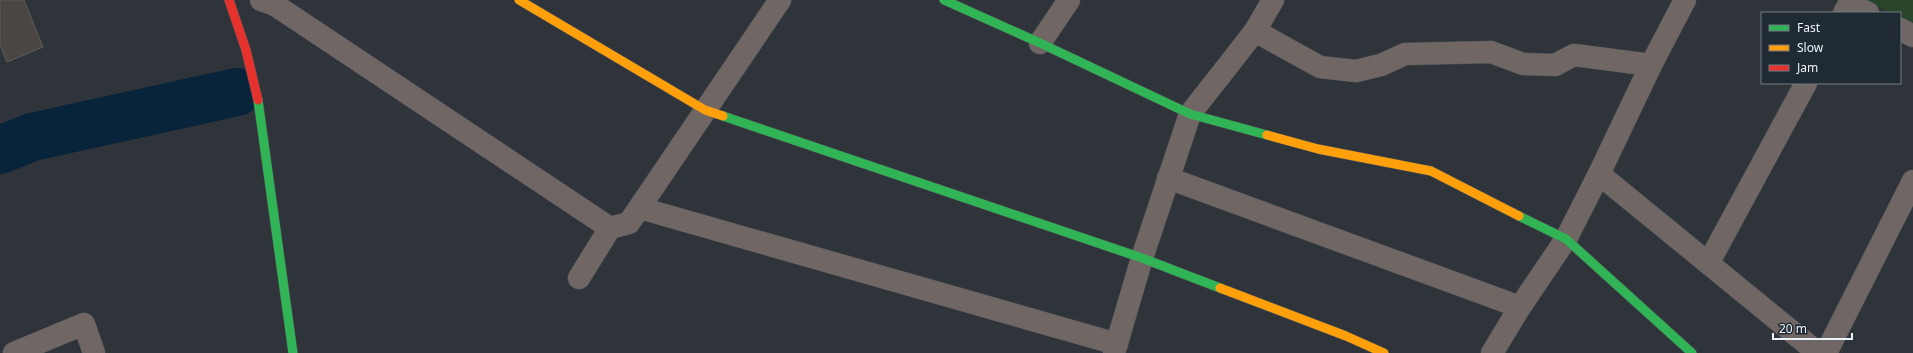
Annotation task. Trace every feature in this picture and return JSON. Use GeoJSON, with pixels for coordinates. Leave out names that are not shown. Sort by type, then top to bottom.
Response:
{"type":"FeatureCollection","features":[{"type":"Feature","properties":{"kind":"street"},"geometry":{"type":"LineString","coordinates":[[229,0],[246,50],[259,105],[293,353]]}},
{"type":"Feature","properties":{"kind":"street"},"geometry":{"type":"LineString","coordinates":[[261,0],[275,5],[610,228],[629,224],[705,110],[772,3]]}},
{"type":"Feature","properties":{"kind":"street"},"geometry":{"type":"LineString","coordinates":[[519,0],[705,110],[1142,258],[1346,336],[1384,353]]}},
{"type":"Feature","properties":{"kind":"street"},"geometry":{"type":"LineString","coordinates":[[944,0],[1040,43],[1190,114],[1318,149],[1431,171],[1566,238],[1692,353]]}},
{"type":"Feature","properties":{"kind":"street"},"geometry":{"type":"LineString","coordinates":[[1040,43],[1069,0]]}},
{"type":"Feature","properties":{"kind":"street"},"geometry":{"type":"LineString","coordinates":[[640,208],[1116,349],[1142,258],[1190,114],[1255,31],[1273,0]]}},
{"type":"Feature","properties":{"kind":"street"},"geometry":{"type":"LineString","coordinates":[[1492,353],[1520,307],[1566,238],[1599,174],[1651,65],[1685,0]]}},
{"type":"Feature","properties":{"kind":"street"},"geometry":{"type":"LineString","coordinates":[[1845,12],[1849,4],[1866,12]]}},
{"type":"Feature","properties":{"kind":"street"},"geometry":{"type":"LineString","coordinates":[[1901,30],[1913,36]]}},
{"type":"Feature","properties":{"kind":"street"},"geometry":{"type":"LineString","coordinates":[[1255,31],[1320,67],[1356,71],[1381,65],[1405,54],[1491,52],[1522,64],[1555,65],[1574,55],[1651,65]]}},
{"type":"Feature","properties":{"kind":"street"},"geometry":{"type":"LineString","coordinates":[[1709,262],[1805,84]]}},
{"type":"Feature","properties":{"kind":"street"},"geometry":{"type":"LineString","coordinates":[[1599,174],[1709,262],[1818,353]]}},
{"type":"Feature","properties":{"kind":"street"},"geometry":{"type":"LineString","coordinates":[[1168,178],[1520,307]]}},
{"type":"Feature","properties":{"kind":"street"},"geometry":{"type":"LineString","coordinates":[[1826,353],[1913,181]]}},
{"type":"Feature","properties":{"kind":"street"},"geometry":{"type":"LineString","coordinates":[[579,278],[610,228]]}},
{"type":"Feature","properties":{"kind":"street"},"geometry":{"type":"LineString","coordinates":[[14,353],[84,324],[94,353]]}},
{"type":"Feature","properties":{"kind":"green space"},"geometry":{"type":"Polygon","coordinates":[[[1864,0],[1913,0],[1913,24],[1901,18],[1901,12],[1889,12],[1864,0]]]}},
{"type":"Feature","properties":{"kind":"building"},"geometry":{"type":"Polygon","coordinates":[[[0,0],[24,0],[43,47],[7,62],[0,45],[0,0]]]}},
{"type":"Feature","properties":{"kind":"waterway"},"geometry":{"type":"LineString","coordinates":[[0,150],[32,137],[237,92]]}},
{"type":"Feature","properties":{"kind":"traffic: fast"},"geometry":{"type":"LineString","coordinates":[[944,0],[1040,43],[1190,114],[1267,135]]}},
{"type":"Feature","properties":{"kind":"traffic: fast"},"geometry":{"type":"LineString","coordinates":[[258,100],[293,353]]}},
{"type":"Feature","properties":{"kind":"traffic: fast"},"geometry":{"type":"LineString","coordinates":[[723,116],[1142,258],[1220,288]]}},
{"type":"Feature","properties":{"kind":"traffic: fast"},"geometry":{"type":"LineString","coordinates":[[1519,216],[1566,239],[1692,353]]}},
{"type":"Feature","properties":{"kind":"traffic: slow"},"geometry":{"type":"LineString","coordinates":[[519,0],[705,110],[723,116]]}},
{"type":"Feature","properties":{"kind":"traffic: slow"},"geometry":{"type":"LineString","coordinates":[[1267,135],[1318,149],[1431,171],[1519,216]]}},
{"type":"Feature","properties":{"kind":"traffic: slow"},"geometry":{"type":"LineString","coordinates":[[1220,288],[1346,336],[1384,353]]}},
{"type":"Feature","properties":{"kind":"traffic: jam"},"geometry":{"type":"LineString","coordinates":[[229,0],[246,50],[258,100]]}}]}
